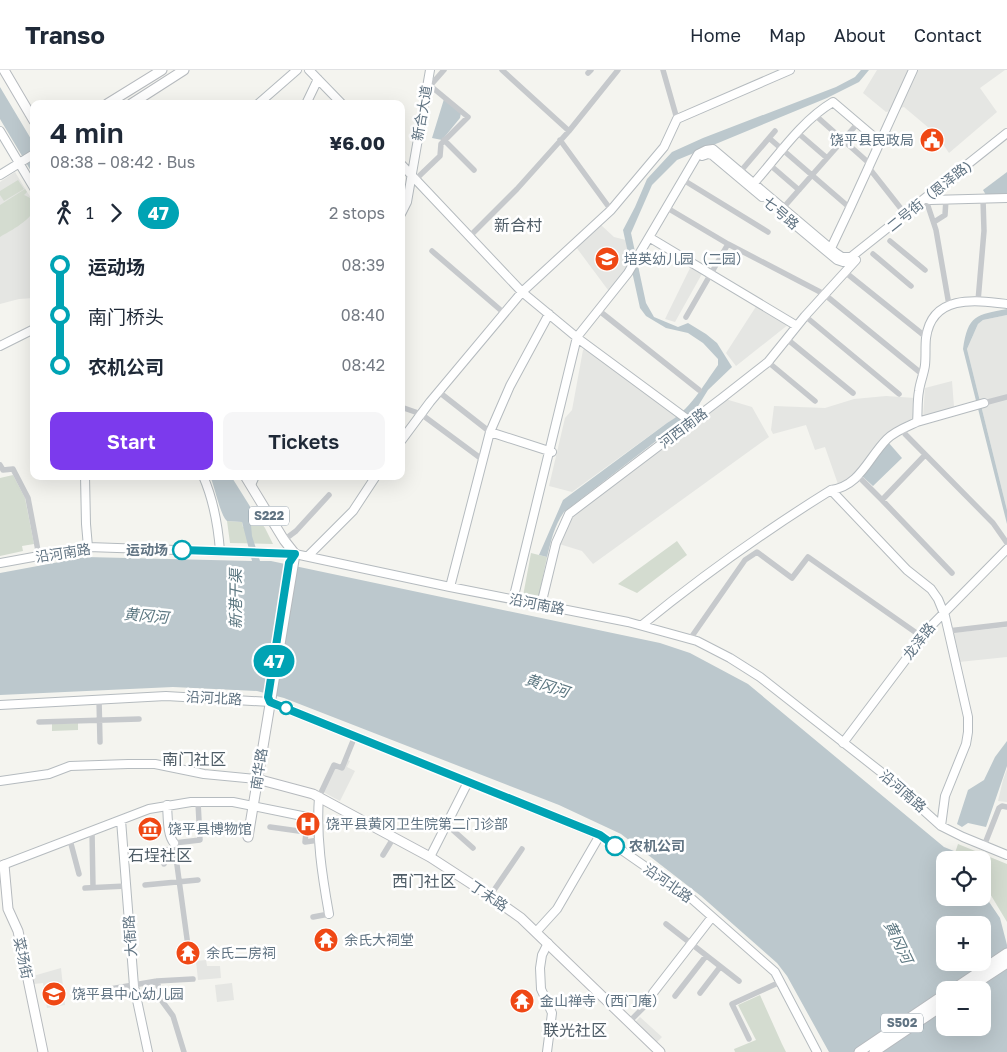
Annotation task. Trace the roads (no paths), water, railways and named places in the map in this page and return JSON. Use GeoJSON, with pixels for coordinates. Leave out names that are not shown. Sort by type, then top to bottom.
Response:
{"type":"FeatureCollection","features":[{"type":"Feature","properties":{"kind":"main road"},"geometry":{"type":"LineString","coordinates":[[4,70],[30,113]]}},
{"type":"Feature","properties":{"kind":"main road"},"geometry":{"type":"LineString","coordinates":[[113,100],[162,70]]}},
{"type":"Feature","properties":{"kind":"main road"},"geometry":{"type":"LineString","coordinates":[[137,100],[184,70]]}},
{"type":"Feature","properties":{"kind":"main road","name":"S222"},"geometry":{"type":"LineString","coordinates":[[248,480],[284,540],[295,554]]}},
{"type":"Feature","properties":{"kind":"main road","name":"南华路"},"geometry":{"type":"LineString","coordinates":[[248,837],[270,702],[268,697],[289,563],[295,554]]}},
{"type":"Feature","properties":{"kind":"main road","name":"丁未路"},"geometry":{"type":"LineString","coordinates":[[257,779],[319,797],[430,857],[490,896],[521,918],[660,1052]]}},
{"type":"Feature","properties":{"kind":"main road","name":"菜场街"},"geometry":{"type":"LineString","coordinates":[[2,865],[8,909],[18,931],[44,1052]]}},
{"type":"Feature","properties":{"kind":"main road","name":"菜场街"},"geometry":{"type":"LineString","coordinates":[[0,908],[13,933],[39,1052]]}},
{"type":"Feature","properties":{"kind":"main road"},"geometry":{"type":"LineString","coordinates":[[965,981],[1007,953]]}},
{"type":"Feature","properties":{"kind":"main road"},"geometry":{"type":"LineString","coordinates":[[980,981],[1007,963]]}},
{"type":"Feature","properties":{"kind":"main road","name":"S502"},"geometry":{"type":"LineString","coordinates":[[860,1052],[936,1000]]}},
{"type":"Feature","properties":{"kind":"main road","name":"S502"},"geometry":{"type":"LineString","coordinates":[[874,1052],[936,1010]]}},
{"type":"Feature","properties":{"kind":"street"},"geometry":{"type":"LineString","coordinates":[[263,100],[297,70]]}},
{"type":"Feature","properties":{"kind":"street"},"geometry":{"type":"LineString","coordinates":[[309,70],[338,100]]}},
{"type":"Feature","properties":{"kind":"street","name":"新合大道"},"geometry":{"type":"LineString","coordinates":[[405,206],[413,176],[430,70]]}},
{"type":"Feature","properties":{"kind":"street"},"geometry":{"type":"LineString","coordinates":[[413,176],[440,156],[441,144],[468,117],[428,86],[444,70]]}},
{"type":"Feature","properties":{"kind":"street"},"geometry":{"type":"LineString","coordinates":[[502,70],[569,131]]}},
{"type":"Feature","properties":{"kind":"street"},"geometry":{"type":"LineString","coordinates":[[469,237],[518,189],[569,131],[618,70]]}},
{"type":"Feature","properties":{"kind":"street"},"geometry":{"type":"LineString","coordinates":[[662,70],[677,119]]}},
{"type":"Feature","properties":{"kind":"street"},"geometry":{"type":"LineString","coordinates":[[405,436],[438,392],[522,292],[611,210],[664,147],[677,119],[790,70]]}},
{"type":"Feature","properties":{"kind":"street"},"geometry":{"type":"LineString","coordinates":[[828,250],[850,208],[913,70]]}},
{"type":"Feature","properties":{"kind":"street"},"geometry":{"type":"LineString","coordinates":[[308,100],[318,79]]}},
{"type":"Feature","properties":{"kind":"street"},"geometry":{"type":"LineString","coordinates":[[754,184],[814,115],[833,102],[880,142]]}},
{"type":"Feature","properties":{"kind":"street"},"geometry":{"type":"LineString","coordinates":[[814,115],[869,166],[906,214]]}},
{"type":"Feature","properties":{"kind":"street"},"geometry":{"type":"LineString","coordinates":[[783,208],[858,123]]}},
{"type":"Feature","properties":{"kind":"street"},"geometry":{"type":"LineString","coordinates":[[0,131],[30,181]]}},
{"type":"Feature","properties":{"kind":"street"},"geometry":{"type":"LineString","coordinates":[[740,172],[774,131]]}},
{"type":"Feature","properties":{"kind":"street"},"geometry":{"type":"LineString","coordinates":[[798,133],[827,158]]}},
{"type":"Feature","properties":{"kind":"street","name":"二号街（恩泽路)"},"geometry":{"type":"LineString","coordinates":[[852,260],[906,214],[931,198],[1007,133]]}},
{"type":"Feature","properties":{"kind":"street"},"geometry":{"type":"LineString","coordinates":[[769,138],[850,208]]}},
{"type":"Feature","properties":{"kind":"street"},"geometry":{"type":"LineString","coordinates":[[444,140],[474,170]]}},
{"type":"Feature","properties":{"kind":"street"},"geometry":{"type":"LineString","coordinates":[[560,140],[611,210]]}},
{"type":"Feature","properties":{"kind":"street","name":"二号街（恩泽路)"},"geometry":{"type":"LineString","coordinates":[[852,260],[1007,140]]}},
{"type":"Feature","properties":{"kind":"street"},"geometry":{"type":"LineString","coordinates":[[579,338],[602,313],[629,276],[695,162],[704,155],[713,152]]}},
{"type":"Feature","properties":{"kind":"street","name":"七号路"},"geometry":{"type":"LineString","coordinates":[[713,152],[783,208],[828,250]]}},
{"type":"Feature","properties":{"kind":"street","name":"七号路"},"geometry":{"type":"LineString","coordinates":[[713,152],[843,262],[852,260]]}},
{"type":"Feature","properties":{"kind":"street"},"geometry":{"type":"LineString","coordinates":[[0,175],[30,156]]}},
{"type":"Feature","properties":{"kind":"street"},"geometry":{"type":"LineString","coordinates":[[640,257],[695,162]]}},
{"type":"Feature","properties":{"kind":"street"},"geometry":{"type":"LineString","coordinates":[[770,165],[800,190]]}},
{"type":"Feature","properties":{"kind":"street"},"geometry":{"type":"LineString","coordinates":[[405,168],[522,292],[579,338],[691,422]]}},
{"type":"Feature","properties":{"kind":"street"},"geometry":{"type":"LineString","coordinates":[[685,181],[768,232]]}},
{"type":"Feature","properties":{"kind":"street"},"geometry":{"type":"LineString","coordinates":[[949,305],[931,198],[1007,198]]}},
{"type":"Feature","properties":{"kind":"street"},"geometry":{"type":"LineString","coordinates":[[934,222],[946,214],[946,199]]}},
{"type":"Feature","properties":{"kind":"street"},"geometry":{"type":"LineString","coordinates":[[978,301],[984,231],[983,199]]}},
{"type":"Feature","properties":{"kind":"street"},"geometry":{"type":"LineString","coordinates":[[669,208],[728,244],[824,294],[922,374]]}},
{"type":"Feature","properties":{"kind":"street"},"geometry":{"type":"LineString","coordinates":[[652,239],[797,326]]}},
{"type":"Feature","properties":{"kind":"street"},"geometry":{"type":"LineString","coordinates":[[890,241],[925,270]]}},
{"type":"Feature","properties":{"kind":"street"},"geometry":{"type":"LineString","coordinates":[[686,317],[728,244]]}},
{"type":"Feature","properties":{"kind":"street"},"geometry":{"type":"LineString","coordinates":[[432,250],[504,313]]}},
{"type":"Feature","properties":{"kind":"street"},"geometry":{"type":"LineString","coordinates":[[873,254],[911,286]]}},
{"type":"Feature","properties":{"kind":"street","name":"河西南路"},"geometry":{"type":"LineString","coordinates":[[541,605],[556,543],[569,514],[768,362],[805,316],[845,272],[852,260]]}},
{"type":"Feature","properties":{"kind":"street"},"geometry":{"type":"LineString","coordinates":[[845,272],[926,337]]}},
{"type":"Feature","properties":{"kind":"street"},"geometry":{"type":"LineString","coordinates":[[516,600],[550,452],[579,338],[629,276]]}},
{"type":"Feature","properties":{"kind":"street"},"geometry":{"type":"LineString","coordinates":[[917,422],[919,390],[925,365],[926,337],[930,324],[936,314],[957,302],[978,301],[1007,304]]}},
{"type":"Feature","properties":{"kind":"street"},"geometry":{"type":"LineString","coordinates":[[602,313],[699,390]]}},
{"type":"Feature","properties":{"kind":"street"},"geometry":{"type":"LineString","coordinates":[[450,587],[490,432],[510,386],[549,314]]}},
{"type":"Feature","properties":{"kind":"street"},"geometry":{"type":"LineString","coordinates":[[805,316],[899,394]]}},
{"type":"Feature","properties":{"kind":"street"},"geometry":{"type":"LineString","coordinates":[[0,346],[30,331]]}},
{"type":"Feature","properties":{"kind":"street"},"geometry":{"type":"LineString","coordinates":[[786,339],[853,393]]}},
{"type":"Feature","properties":{"kind":"street"},"geometry":{"type":"LineString","coordinates":[[768,362],[816,401]]}},
{"type":"Feature","properties":{"kind":"street"},"geometry":{"type":"LineString","coordinates":[[438,392],[490,432],[550,452]]}},
{"type":"Feature","properties":{"kind":"street"},"geometry":{"type":"LineString","coordinates":[[642,625],[702,578],[767,531],[831,490],[847,485],[858,476],[885,441],[894,433],[917,422],[1007,396]]}},
{"type":"Feature","properties":{"kind":"street"},"geometry":{"type":"LineString","coordinates":[[405,408],[421,414],[482,460]]}},
{"type":"Feature","properties":{"kind":"street"},"geometry":{"type":"LineString","coordinates":[[904,428],[905,434],[992,523],[1007,543]]}},
{"type":"Feature","properties":{"kind":"street"},"geometry":{"type":"LineString","coordinates":[[882,500],[925,454]]}},
{"type":"Feature","properties":{"kind":"street"},"geometry":{"type":"LineString","coordinates":[[0,466],[3,470],[13,469],[28,498],[39,556]]}},
{"type":"Feature","properties":{"kind":"street"},"geometry":{"type":"LineString","coordinates":[[858,476],[952,573]]}},
{"type":"Feature","properties":{"kind":"street"},"geometry":{"type":"LineString","coordinates":[[85,480],[88,547]]}},
{"type":"Feature","properties":{"kind":"street"},"geometry":{"type":"LineString","coordinates":[[204,480],[215,510],[220,552]]}},
{"type":"Feature","properties":{"kind":"street"},"geometry":{"type":"LineString","coordinates":[[251,485],[253,480]]}},
{"type":"Feature","properties":{"kind":"street"},"geometry":{"type":"LineString","coordinates":[[308,556],[353,511],[373,480]]}},
{"type":"Feature","properties":{"kind":"street"},"geometry":{"type":"LineString","coordinates":[[831,490],[907,570],[931,589],[945,613],[968,717],[968,732],[966,744],[945,796],[941,826]]}},
{"type":"Feature","properties":{"kind":"street"},"geometry":{"type":"LineString","coordinates":[[284,540],[296,531],[329,495]]}},
{"type":"Feature","properties":{"kind":"street","name":"沿河南路"},"geometry":{"type":"LineString","coordinates":[[0,563],[88,547],[295,554],[642,625],[697,641],[730,658],[760,677],[881,772],[941,826],[984,846],[1007,854]]}},
{"type":"Feature","properties":{"kind":"street","name":"龙泽路"},"geometry":{"type":"LineString","coordinates":[[844,744],[924,638],[945,613],[1007,549]]}},
{"type":"Feature","properties":{"kind":"street"},"geometry":{"type":"LineString","coordinates":[[690,639],[745,560],[757,552],[792,578],[808,557],[924,638]]}},
{"type":"Feature","properties":{"kind":"street","name":"龙泽路"},"geometry":{"type":"LineString","coordinates":[[945,613],[1007,554]]}},
{"type":"Feature","properties":{"kind":"street"},"geometry":{"type":"LineString","coordinates":[[948,631],[1007,624]]}},
{"type":"Feature","properties":{"kind":"street","name":"沿河北路"},"geometry":{"type":"LineString","coordinates":[[0,705],[166,696],[270,702],[600,835],[692,899],[775,972],[817,1052]]}},
{"type":"Feature","properties":{"kind":"street"},"geometry":{"type":"LineString","coordinates":[[99,699],[100,742]]}},
{"type":"Feature","properties":{"kind":"street"},"geometry":{"type":"LineString","coordinates":[[39,722],[139,719]]}},
{"type":"Feature","properties":{"kind":"street"},"geometry":{"type":"LineString","coordinates":[[313,917],[328,914],[317,819],[319,797],[334,765],[342,768],[355,736]]}},
{"type":"Feature","properties":{"kind":"street"},"geometry":{"type":"LineString","coordinates":[[0,780],[48,774],[70,766],[128,764],[155,764],[204,774],[257,779]]}},
{"type":"Feature","properties":{"kind":"street"},"geometry":{"type":"LineString","coordinates":[[430,857],[468,782]]}},
{"type":"Feature","properties":{"kind":"street"},"geometry":{"type":"LineString","coordinates":[[0,855],[2,865],[149,809],[198,802],[234,802],[317,819]]}},
{"type":"Feature","properties":{"kind":"street"},"geometry":{"type":"LineString","coordinates":[[139,851],[163,850],[200,840],[198,802]]}},
{"type":"Feature","properties":{"kind":"street"},"geometry":{"type":"LineString","coordinates":[[167,806],[171,841],[175,846],[188,946]]}},
{"type":"Feature","properties":{"kind":"street"},"geometry":{"type":"LineString","coordinates":[[984,846],[999,808],[1002,806],[1007,807]]}},
{"type":"Feature","properties":{"kind":"street","name":"大衙路"},"geometry":{"type":"LineString","coordinates":[[121,820],[134,986],[148,1052]]}},
{"type":"Feature","properties":{"kind":"street"},"geometry":{"type":"LineString","coordinates":[[446,824],[473,848]]}},
{"type":"Feature","properties":{"kind":"street"},"geometry":{"type":"LineString","coordinates":[[270,827],[306,832],[306,842],[319,840]]}},
{"type":"Feature","properties":{"kind":"street"},"geometry":{"type":"LineString","coordinates":[[92,831],[93,887]]}},
{"type":"Feature","properties":{"kind":"street"},"geometry":{"type":"LineString","coordinates":[[536,932],[557,909],[600,835]]}},
{"type":"Feature","properties":{"kind":"street"},"geometry":{"type":"LineString","coordinates":[[383,855],[394,837]]}},
{"type":"Feature","properties":{"kind":"street"},"geometry":{"type":"LineString","coordinates":[[70,840],[79,874]]}},
{"type":"Feature","properties":{"kind":"street"},"geometry":{"type":"LineString","coordinates":[[490,896],[522,849]]}},
{"type":"Feature","properties":{"kind":"street"},"geometry":{"type":"LineString","coordinates":[[163,850],[164,864]]}},
{"type":"Feature","properties":{"kind":"street"},"geometry":{"type":"LineString","coordinates":[[145,885],[198,880]]}},
{"type":"Feature","properties":{"kind":"street"},"geometry":{"type":"LineString","coordinates":[[85,888],[126,886]]}},
{"type":"Feature","properties":{"kind":"street"},"geometry":{"type":"LineString","coordinates":[[629,1022],[651,1000],[653,993],[712,917]]}},
{"type":"Feature","properties":{"kind":"street"},"geometry":{"type":"LineString","coordinates":[[666,924],[739,981]]}},
{"type":"Feature","properties":{"kind":"street"},"geometry":{"type":"LineString","coordinates":[[547,1052],[552,1013],[541,989],[540,968],[542,955],[548,943]]}},
{"type":"Feature","properties":{"kind":"street"},"geometry":{"type":"LineString","coordinates":[[675,996],[706,956]]}},
{"type":"Feature","properties":{"kind":"street"},"geometry":{"type":"LineString","coordinates":[[700,993],[720,967]]}},
{"type":"Feature","properties":{"kind":"street"},"geometry":{"type":"LineString","coordinates":[[110,989],[157,981],[193,979]]}},
{"type":"Feature","properties":{"kind":"street"},"geometry":{"type":"LineString","coordinates":[[157,981],[162,1001],[173,1016],[184,1052]]}},
{"type":"Feature","properties":{"kind":"street"},"geometry":{"type":"LineString","coordinates":[[749,1039],[732,1004],[780,982]]}},
{"type":"Feature","properties":{"kind":"water"},"geometry":{"type":"Polygon","coordinates":[[[861,70],[869,70],[859,82],[827,98],[677,160],[652,185],[631,233],[646,303],[654,317],[678,327],[688,323],[706,334],[717,343],[732,367],[708,390],[695,411],[564,512],[555,528],[547,557],[539,555],[563,500],[682,412],[718,365],[718,359],[703,343],[688,333],[666,328],[646,316],[640,308],[623,230],[647,179],[672,152],[703,138],[836,87],[855,77],[861,70]]]}},
{"type":"Feature","properties":{"kind":"water"},"geometry":{"type":"Polygon","coordinates":[[[0,87],[30,137],[30,169],[0,119],[0,87]]]}},
{"type":"Feature","properties":{"kind":"water"},"geometry":{"type":"Polygon","coordinates":[[[444,99],[461,113],[460,118],[442,140],[432,138],[444,99]]]}},
{"type":"Feature","properties":{"kind":"water"},"geometry":{"type":"Polygon","coordinates":[[[1007,172],[1007,195],[986,195],[983,190],[1007,172]]]}},
{"type":"Feature","properties":{"kind":"water"},"geometry":{"type":"Polygon","coordinates":[[[1007,309],[1007,315],[983,320],[978,324],[967,349],[1007,510],[1007,524],[963,349],[968,329],[975,318],[1007,309]]]}},
{"type":"Feature","properties":{"kind":"water"},"geometry":{"type":"Polygon","coordinates":[[[888,442],[902,458],[873,486],[862,476],[888,442]]]}},
{"type":"Feature","properties":{"kind":"water"},"geometry":{"type":"Polygon","coordinates":[[[211,480],[234,480],[256,516],[251,525],[252,536],[260,561],[271,561],[660,643],[690,653],[748,684],[944,847],[954,851],[936,851],[936,906],[991,905],[1000,918],[1007,945],[1007,1052],[829,1052],[787,976],[777,963],[701,896],[621,834],[559,805],[284,698],[257,691],[173,687],[0,695],[0,573],[86,557],[252,561],[242,522],[227,521],[224,518],[211,480]]]}},
{"type":"Feature","properties":{"kind":"water"},"geometry":{"type":"Polygon","coordinates":[[[1007,741],[1007,766],[986,827],[968,823],[962,827],[957,824],[968,790],[984,780],[995,757],[1007,741]]]}},
{"type":"Feature","properties":{"kind":"place","name":"饶平县民政局"},"geometry":{"type":"Point","coordinates":[932,140]}},
{"type":"Feature","properties":{"kind":"place","name":"培英幼儿园（二园）"},"geometry":{"type":"Point","coordinates":[607,259]}},
{"type":"Feature","properties":{"kind":"place","name":"运动场"},"geometry":{"type":"Point","coordinates":[182,550]}},
{"type":"Feature","properties":{"kind":"place","name":"饶平县黄冈卫生院第二门诊部"},"geometry":{"type":"Point","coordinates":[308,824]}},
{"type":"Feature","properties":{"kind":"place","name":"饶平县博物馆"},"geometry":{"type":"Point","coordinates":[150,829]}},
{"type":"Feature","properties":{"kind":"place","name":"农机公司"},"geometry":{"type":"Point","coordinates":[615,846]}},
{"type":"Feature","properties":{"kind":"place","name":"余氏大祠堂"},"geometry":{"type":"Point","coordinates":[326,940]}},
{"type":"Feature","properties":{"kind":"place","name":"余氏二房祠"},"geometry":{"type":"Point","coordinates":[188,953]}},
{"type":"Feature","properties":{"kind":"place","name":"饶平县中心幼儿园"},"geometry":{"type":"Point","coordinates":[54,994]}},
{"type":"Feature","properties":{"kind":"place","name":"金山禅寺（西门庵）"},"geometry":{"type":"Point","coordinates":[522,1001]}},
{"type":"Feature","properties":{"kind":"district","name":"新合村"},"geometry":{"type":"Point","coordinates":[518,225]}},
{"type":"Feature","properties":{"kind":"district","name":"南门社区"},"geometry":{"type":"Point","coordinates":[194,759]}},
{"type":"Feature","properties":{"kind":"district","name":"石埕社区"},"geometry":{"type":"Point","coordinates":[160,855]}},
{"type":"Feature","properties":{"kind":"district","name":"西门社区"},"geometry":{"type":"Point","coordinates":[424,881]}},
{"type":"Feature","properties":{"kind":"district","name":"联光社区"},"geometry":{"type":"Point","coordinates":[575,1030]}},
{"type":"Feature","properties":{"kind":"water label","name":"新港干渠"},"geometry":{"type":"Point","coordinates":[236,599]}},
{"type":"Feature","properties":{"kind":"water label","name":"黄冈河"},"geometry":{"type":"Point","coordinates":[146,616]}},
{"type":"Feature","properties":{"kind":"water label","name":"黄冈河"},"geometry":{"type":"Point","coordinates":[547,686]}},
{"type":"Feature","properties":{"kind":"water label","name":"黄冈河"},"geometry":{"type":"Point","coordinates":[898,942]}}]}
